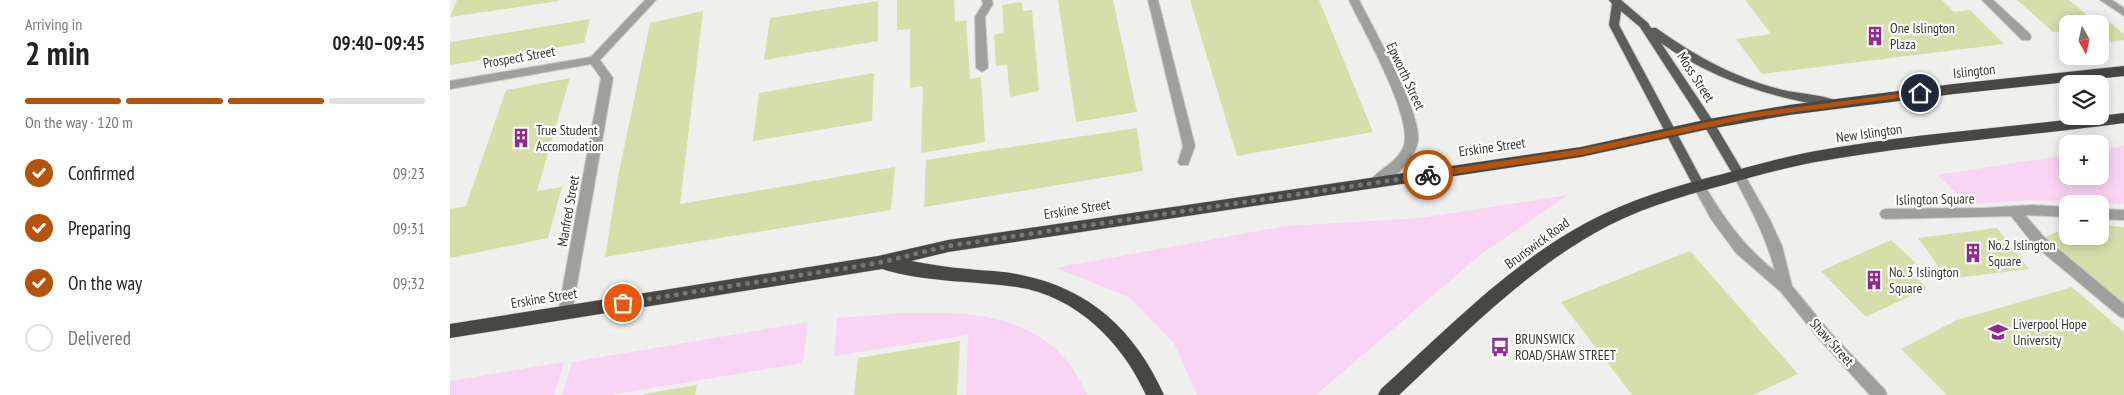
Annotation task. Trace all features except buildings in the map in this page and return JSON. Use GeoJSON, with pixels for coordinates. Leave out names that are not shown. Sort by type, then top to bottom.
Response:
{"type":"FeatureCollection","features":[{"type":"Feature","properties":{"kind":"highway","name":"Islington"},"geometry":{"type":"LineString","coordinates":[[1709,124],[1834,104],[2124,71]]}},
{"type":"Feature","properties":{"kind":"highway","name":"New Islington"},"geometry":{"type":"LineString","coordinates":[[1739,175],[1809,158],[1903,144],[2124,118]]}},
{"type":"Feature","properties":{"kind":"highway","name":"Erskine Street"},"geometry":{"type":"LineString","coordinates":[[450,331],[878,263],[948,246],[1581,152],[1709,124]]}},
{"type":"Feature","properties":{"kind":"highway","name":"Brunswick Road"},"geometry":{"type":"LineString","coordinates":[[1387,395],[1508,285],[1568,240],[1625,210],[1648,201],[1739,175]]}},
{"type":"Feature","properties":{"kind":"highway"},"geometry":{"type":"LineString","coordinates":[[878,263],[1022,282],[1049,289],[1071,299],[1088,309],[1120,338],[1148,377],[1155,395]]}},
{"type":"Feature","properties":{"kind":"main road","name":"Moss Street"},"geometry":{"type":"LineString","coordinates":[[1615,2],[1644,25],[1709,124],[1739,175]]}},
{"type":"Feature","properties":{"kind":"main road","name":"Moss Street"},"geometry":{"type":"LineString","coordinates":[[1615,2],[1614,25],[1699,186]]}},
{"type":"Feature","properties":{"kind":"main road"},"geometry":{"type":"LineString","coordinates":[[1644,25],[1682,52],[1721,73],[1785,95],[1834,104]]}},
{"type":"Feature","properties":{"kind":"street"},"geometry":{"type":"LineString","coordinates":[[594,60],[651,0]]}},
{"type":"Feature","properties":{"kind":"street"},"geometry":{"type":"LineString","coordinates":[[982,68],[980,17],[988,4],[987,0]]}},
{"type":"Feature","properties":{"kind":"street"},"geometry":{"type":"LineString","coordinates":[[1153,0],[1190,146],[1184,162]]}},
{"type":"Feature","properties":{"kind":"street","name":"Epworth Street"},"geometry":{"type":"LineString","coordinates":[[1354,0],[1405,106],[1412,129],[1412,140],[1407,153],[1394,169],[1375,183]]}},
{"type":"Feature","properties":{"kind":"street"},"geometry":{"type":"LineString","coordinates":[[1986,0],[2026,36]]}},
{"type":"Feature","properties":{"kind":"street"},"geometry":{"type":"LineString","coordinates":[[2105,0],[2124,13]]}},
{"type":"Feature","properties":{"kind":"street","name":"Prospect Street"},"geometry":{"type":"LineString","coordinates":[[450,85],[594,60]]}},
{"type":"Feature","properties":{"kind":"street","name":"Manfred Street"},"geometry":{"type":"LineString","coordinates":[[565,313],[607,78],[594,60]]}},
{"type":"Feature","properties":{"kind":"street","name":"Shaw Street"},"geometry":{"type":"LineString","coordinates":[[1739,175],[1776,246],[1786,288]]}},
{"type":"Feature","properties":{"kind":"street","name":"Shaw Street"},"geometry":{"type":"LineString","coordinates":[[1699,186],[1730,237],[1755,263],[1786,288],[1825,336],[1880,395]]}},
{"type":"Feature","properties":{"kind":"street","name":"Islington Square"},"geometry":{"type":"LineString","coordinates":[[1886,214],[1984,213],[2033,210],[2059,211]]}},
{"type":"Feature","properties":{"kind":"street"},"geometry":{"type":"LineString","coordinates":[[2014,211],[2039,240],[2124,312]]}},
{"type":"Feature","properties":{"kind":"street"},"geometry":{"type":"LineString","coordinates":[[2109,214],[2124,215]]}},
{"type":"Feature","properties":{"kind":"shaded area"},"geometry":{"type":"Polygon","coordinates":[[[2124,146],[2124,204],[2109,203],[2109,195],[2059,195],[2059,201],[2028,200],[1968,204],[1937,175],[2059,156],[2059,185],[2109,185],[2109,148],[2124,146]]]}},
{"type":"Feature","properties":{"kind":"shaded area"},"geometry":{"type":"Polygon","coordinates":[[[1568,195],[1480,255],[1316,395],[1197,395],[1174,343],[1129,297],[1055,268],[1286,226],[1421,218],[1568,195]]]}},
{"type":"Feature","properties":{"kind":"shaded area"},"geometry":{"type":"Polygon","coordinates":[[[903,313],[964,314],[1004,321],[1022,328],[1038,336],[1066,360],[1078,376],[1087,395],[966,395],[968,335],[834,356],[837,318],[903,313]]]}},
{"type":"Feature","properties":{"kind":"shaded area"},"geometry":{"type":"Polygon","coordinates":[[[808,322],[803,363],[610,395],[562,395],[572,362],[808,322]]]}},
{"type":"Feature","properties":{"kind":"shaded area"},"geometry":{"type":"Polygon","coordinates":[[[564,362],[554,395],[450,395],[450,381],[564,362]]]}},
{"type":"Feature","properties":{"kind":"way so far"},"geometry":{"type":"LineString","coordinates":[[623,303],[878,263],[948,246],[1428,175]]}},
{"type":"Feature","properties":{"kind":"place","name":"One Islington Plaza"},"geometry":{"type":"Point","coordinates":[1875,36]}},
{"type":"Feature","properties":{"kind":"place","name":"True Student Accomodation"},"geometry":{"type":"Point","coordinates":[521,138]}},
{"type":"Feature","properties":{"kind":"place","name":"No.2 Islington Square"},"geometry":{"type":"Point","coordinates":[1973,253]}},
{"type":"Feature","properties":{"kind":"place","name":"No. 3 Islington Square"},"geometry":{"type":"Point","coordinates":[1874,280]}},
{"type":"Feature","properties":{"kind":"place","name":"Liverpool Hope University"},"geometry":{"type":"Point","coordinates":[1998,332]}},
{"type":"Feature","properties":{"kind":"place","name":"BRUNSWICK ROAD/SHAW STREET"},"geometry":{"type":"Point","coordinates":[1500,347]}},
{"type":"Feature","properties":{"kind":"route"},"geometry":{"type":"LineString","coordinates":[[1428,175],[1581,152],[1751,116],[1920,93]]}}]}
